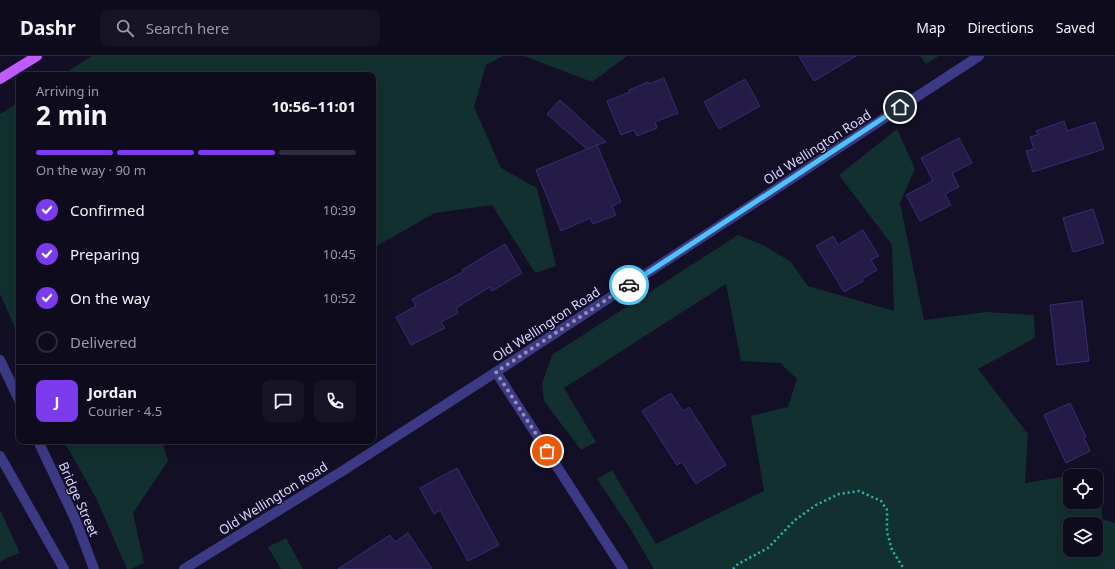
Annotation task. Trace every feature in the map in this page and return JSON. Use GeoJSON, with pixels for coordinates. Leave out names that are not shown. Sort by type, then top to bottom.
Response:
{"type":"FeatureCollection","features":[{"type":"Feature","properties":{"kind":"main road"},"geometry":{"type":"LineString","coordinates":[[0,79],[37,56]]}},
{"type":"Feature","properties":{"kind":"street","name":"Old Wellington Road"},"geometry":{"type":"LineString","coordinates":[[184,569],[344,470],[496,372],[979,56]]}},
{"type":"Feature","properties":{"kind":"street"},"geometry":{"type":"LineString","coordinates":[[0,360],[16,394]]}},
{"type":"Feature","properties":{"kind":"street"},"geometry":{"type":"LineString","coordinates":[[496,372],[623,569]]}},
{"type":"Feature","properties":{"kind":"street","name":"Bridge Street"},"geometry":{"type":"LineString","coordinates":[[39,444],[76,521],[94,569]]}},
{"type":"Feature","properties":{"kind":"street"},"geometry":{"type":"LineString","coordinates":[[0,456],[64,569]]}},
{"type":"Feature","properties":{"kind":"path"},"geometry":{"type":"LineString","coordinates":[[732,569],[738,564],[768,548],[795,520],[816,505],[839,494],[859,491],[881,501],[888,510],[887,532],[892,550],[904,569]]}},
{"type":"Feature","properties":{"kind":"green space"},"geometry":{"type":"Polygon","coordinates":[[[92,56],[503,56],[486,65],[474,107],[501,168],[537,188],[556,266],[535,273],[492,205],[435,213],[376,246],[376,72],[67,72],[92,56]]]}},
{"type":"Feature","properties":{"kind":"green space"},"geometry":{"type":"Polygon","coordinates":[[[524,56],[627,56],[592,82],[524,56]]]}},
{"type":"Feature","properties":{"kind":"green space"},"geometry":{"type":"Polygon","coordinates":[[[920,56],[939,56],[926,64],[920,56]]]}},
{"type":"Feature","properties":{"kind":"green space"},"geometry":{"type":"Polygon","coordinates":[[[16,104],[16,329],[0,294],[0,114],[16,104]]]}},
{"type":"Feature","properties":{"kind":"green space"},"geometry":{"type":"Polygon","coordinates":[[[897,129],[915,169],[900,203],[924,320],[986,312],[1034,315],[1035,338],[978,369],[1028,434],[1025,483],[1063,477],[1063,509],[1102,509],[1102,517],[1063,517],[1063,557],[1103,557],[1103,519],[1115,523],[1115,569],[654,569],[628,525],[597,479],[612,470],[656,544],[764,491],[751,416],[788,407],[797,379],[780,363],[741,361],[726,284],[564,388],[596,442],[581,450],[544,401],[542,384],[552,355],[738,235],[763,245],[790,261],[808,286],[894,311],[892,245],[839,175],[897,129]]]}},
{"type":"Feature","properties":{"kind":"green space"},"geometry":{"type":"Polygon","coordinates":[[[66,444],[163,444],[168,461],[133,513],[144,563],[131,569],[127,569],[97,500],[66,444]]]}},
{"type":"Feature","properties":{"kind":"green space"},"geometry":{"type":"Polygon","coordinates":[[[0,510],[20,553],[0,562],[0,510]]]}},
{"type":"Feature","properties":{"kind":"green space"},"geometry":{"type":"Polygon","coordinates":[[[286,538],[303,569],[281,569],[268,547],[286,538]]]}},
{"type":"Feature","properties":{"kind":"building"},"geometry":{"type":"Polygon","coordinates":[[[799,56],[856,56],[814,81],[799,56]]]}},
{"type":"Feature","properties":{"kind":"building"},"geometry":{"type":"Polygon","coordinates":[[[664,78],[678,113],[655,122],[657,128],[637,136],[634,130],[621,135],[607,101],[630,92],[629,90],[648,82],[649,84],[664,78]]]}},
{"type":"Feature","properties":{"kind":"building"},"geometry":{"type":"Polygon","coordinates":[[[745,79],[760,106],[719,129],[704,102],[745,79]]]}},
{"type":"Feature","properties":{"kind":"building"},"geometry":{"type":"Polygon","coordinates":[[[560,100],[606,142],[587,149],[547,114],[560,100]]]}},
{"type":"Feature","properties":{"kind":"building"},"geometry":{"type":"Polygon","coordinates":[[[1064,121],[1067,131],[1095,122],[1104,149],[1033,172],[1026,151],[1034,149],[1030,137],[1038,135],[1036,131],[1064,121]]]}},
{"type":"Feature","properties":{"kind":"building"},"geometry":{"type":"Polygon","coordinates":[[[959,138],[972,163],[952,173],[959,187],[945,194],[951,205],[920,221],[906,195],[933,181],[921,158],[959,138]]]}},
{"type":"Feature","properties":{"kind":"building"},"geometry":{"type":"Polygon","coordinates":[[[597,145],[621,202],[612,206],[616,215],[593,224],[590,218],[561,231],[536,170],[597,145]]]}},
{"type":"Feature","properties":{"kind":"building"},"geometry":{"type":"Polygon","coordinates":[[[1093,209],[1104,243],[1073,252],[1063,218],[1093,209]]]}},
{"type":"Feature","properties":{"kind":"building"},"geometry":{"type":"Polygon","coordinates":[[[863,230],[879,256],[871,260],[877,270],[862,279],[863,281],[844,292],[816,246],[833,236],[838,245],[863,230]]]}},
{"type":"Feature","properties":{"kind":"building"},"geometry":{"type":"Polygon","coordinates":[[[505,244],[522,273],[492,291],[490,287],[456,308],[458,313],[441,322],[445,328],[411,345],[396,317],[416,306],[412,299],[463,272],[462,270],[505,244]]]}},
{"type":"Feature","properties":{"kind":"building"},"geometry":{"type":"Polygon","coordinates":[[[1082,301],[1089,361],[1057,365],[1050,305],[1082,301]]]}},
{"type":"Feature","properties":{"kind":"building"},"geometry":{"type":"Polygon","coordinates":[[[671,393],[683,411],[689,407],[726,465],[696,484],[682,462],[677,465],[642,411],[671,393]]]}},
{"type":"Feature","properties":{"kind":"building"},"geometry":{"type":"Polygon","coordinates":[[[1070,403],[1086,437],[1084,438],[1090,451],[1066,463],[1044,415],[1070,403]]]}},
{"type":"Feature","properties":{"kind":"building"},"geometry":{"type":"Polygon","coordinates":[[[457,468],[499,545],[468,561],[440,510],[434,514],[420,488],[457,468]]]}},
{"type":"Feature","properties":{"kind":"building"},"geometry":{"type":"Polygon","coordinates":[[[408,533],[432,569],[338,569],[390,535],[395,542],[408,533]]]}},
{"type":"Feature","properties":{"kind":"way so far"},"geometry":{"type":"LineString","coordinates":[[547,451],[496,372],[629,285]]}},
{"type":"Feature","properties":{"kind":"route"},"geometry":{"type":"LineString","coordinates":[[629,285],[900,107]]}}]}
